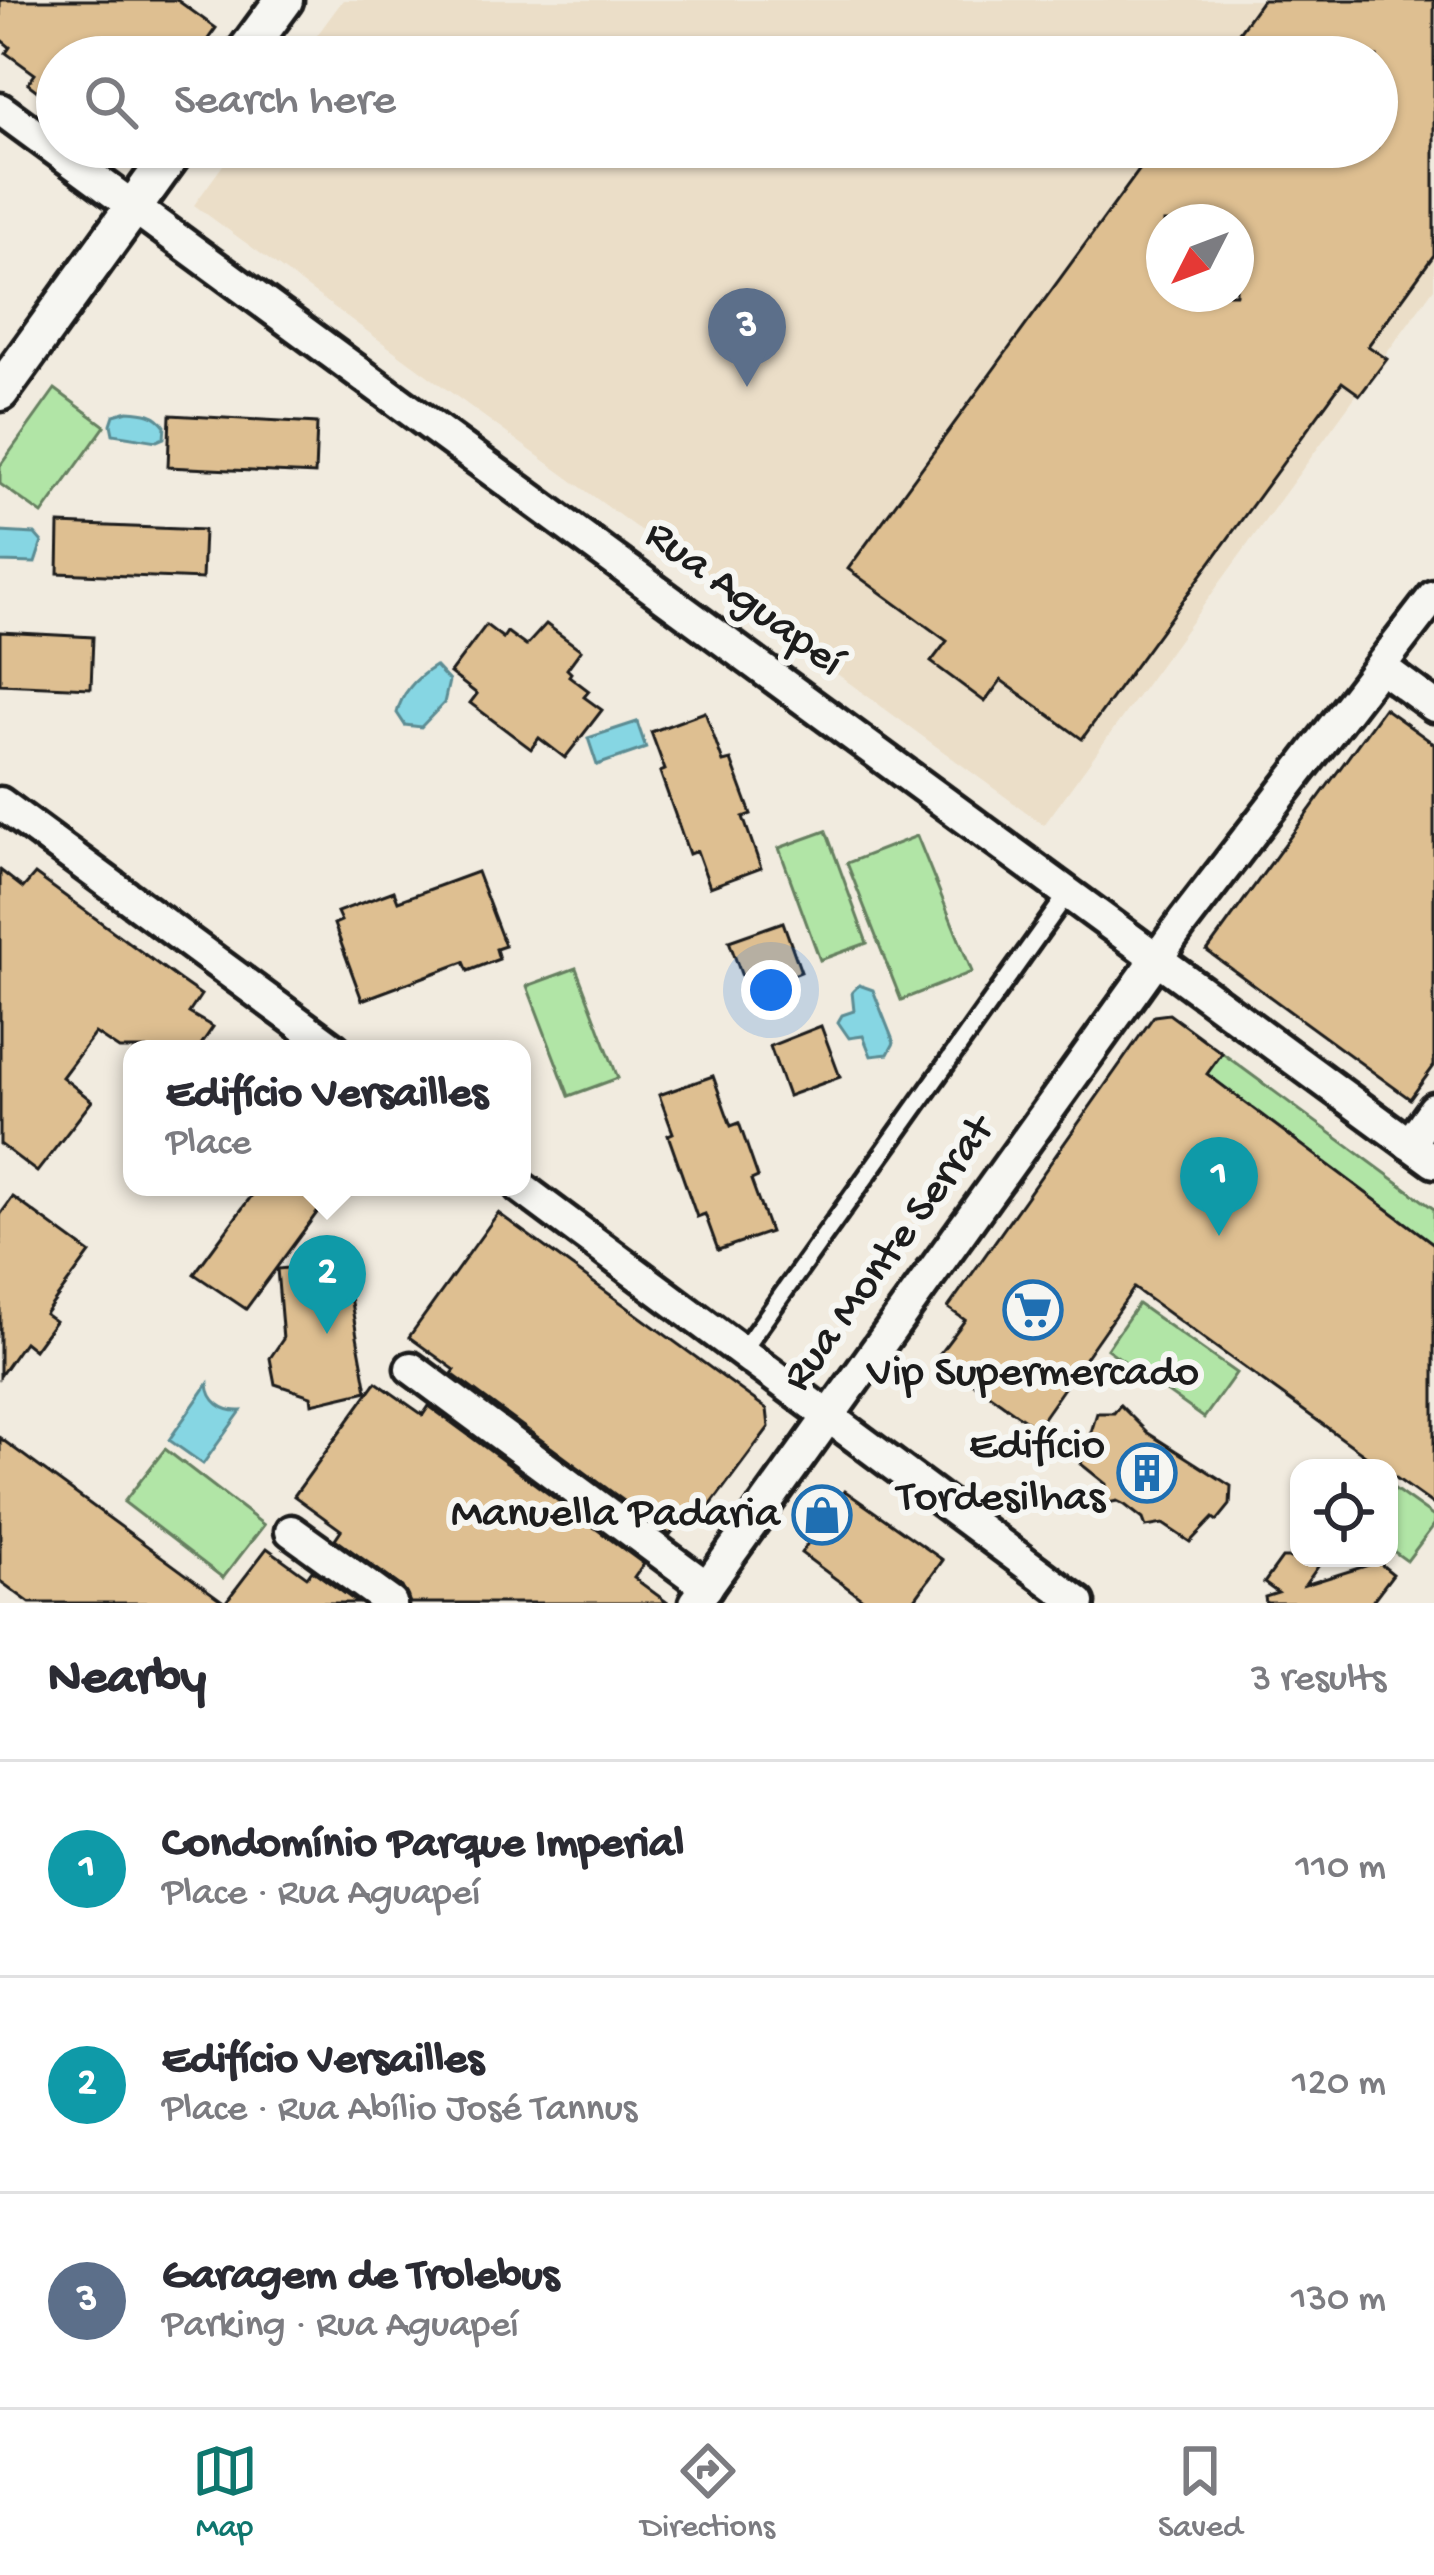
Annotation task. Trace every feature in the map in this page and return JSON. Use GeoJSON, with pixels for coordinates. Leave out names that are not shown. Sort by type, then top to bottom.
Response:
{"type":"FeatureCollection","features":[{"type":"Feature","properties":{"kind":"street"},"geometry":{"type":"LineString","coordinates":[[257,36],[284,0]]}},
{"type":"Feature","properties":{"kind":"street","name":"Rua Aguapeí"},"geometry":{"type":"LineString","coordinates":[[0,109],[36,136]]}},
{"type":"Feature","properties":{"kind":"street","name":"Rua Aguapeí"},"geometry":{"type":"LineString","coordinates":[[77,168],[1422,1153]]}},
{"type":"Feature","properties":{"kind":"street"},"geometry":{"type":"LineString","coordinates":[[0,392],[161,168]]}},
{"type":"Feature","properties":{"kind":"street","name":"Rua Monte Serrat"},"geometry":{"type":"LineString","coordinates":[[701,1595],[1158,959],[1434,596]]}},
{"type":"Feature","properties":{"kind":"street"},"geometry":{"type":"LineString","coordinates":[[1382,668],[1434,706]]}},
{"type":"Feature","properties":{"kind":"street"},"geometry":{"type":"LineString","coordinates":[[0,803],[322,1040]]}},
{"type":"Feature","properties":{"kind":"street"},"geometry":{"type":"LineString","coordinates":[[1422,1153],[1434,1108]]}},
{"type":"Feature","properties":{"kind":"street"},"geometry":{"type":"LineString","coordinates":[[531,1195],[1079,1603]]}},
{"type":"Feature","properties":{"kind":"street"},"geometry":{"type":"LineString","coordinates":[[411,1368],[701,1595]]}},
{"type":"Feature","properties":{"kind":"street"},"geometry":{"type":"LineString","coordinates":[[292,1531],[391,1603]]}},
{"type":"Feature","properties":{"kind":"lane"},"geometry":{"type":"LineString","coordinates":[[742,1352],[1068,893]]}},
{"type":"Feature","properties":{"kind":"shaded area"},"geometry":{"type":"Polygon","coordinates":[[[343,0],[1434,0],[1434,288],[1044,825],[194,205],[221,168],[1398,168],[1398,36],[316,36],[343,0]]]}},
{"type":"Feature","properties":{"kind":"green space"},"geometry":{"type":"Polygon","coordinates":[[[55,389],[105,426],[42,514],[0,484],[0,466],[55,389]]]}},
{"type":"Feature","properties":{"kind":"green space"},"geometry":{"type":"Polygon","coordinates":[[[826,831],[867,943],[820,960],[779,848],[826,831]]]}},
{"type":"Feature","properties":{"kind":"green space"},"geometry":{"type":"Polygon","coordinates":[[[917,836],[972,972],[901,1000],[847,863],[917,836]]]}},
{"type":"Feature","properties":{"kind":"green space"},"geometry":{"type":"Polygon","coordinates":[[[576,968],[618,1078],[569,1096],[527,986],[576,968]]]}},
{"type":"Feature","properties":{"kind":"green space"},"geometry":{"type":"Polygon","coordinates":[[[1222,1053],[1434,1209],[1434,1244],[1207,1074],[1222,1053]]]}},
{"type":"Feature","properties":{"kind":"green space"},"geometry":{"type":"Polygon","coordinates":[[[1138,1304],[1236,1373],[1204,1418],[1107,1349],[1138,1304]]]}},
{"type":"Feature","properties":{"kind":"green space"},"geometry":{"type":"Polygon","coordinates":[[[165,1449],[264,1525],[223,1578],[124,1502],[165,1449]]]}},
{"type":"Feature","properties":{"kind":"green space"},"geometry":{"type":"Polygon","coordinates":[[[1398,1491],[1434,1517],[1434,1525],[1407,1561],[1398,1554],[1398,1491]]]}},
{"type":"Feature","properties":{"kind":"water"},"geometry":{"type":"Polygon","coordinates":[[[128,411],[158,418],[165,426],[164,438],[113,434],[114,415],[128,411]]]}},
{"type":"Feature","properties":{"kind":"water"},"geometry":{"type":"Polygon","coordinates":[[[0,532],[35,534],[42,542],[35,563],[0,562],[0,532]]]}},
{"type":"Feature","properties":{"kind":"water"},"geometry":{"type":"Polygon","coordinates":[[[435,666],[449,681],[444,703],[421,727],[405,725],[397,713],[403,698],[435,666]]]}},
{"type":"Feature","properties":{"kind":"water"},"geometry":{"type":"Polygon","coordinates":[[[637,722],[646,748],[597,765],[588,738],[637,722]]]}},
{"type":"Feature","properties":{"kind":"water"},"geometry":{"type":"Polygon","coordinates":[[[859,985],[873,990],[894,1043],[888,1054],[871,1056],[863,1036],[849,1038],[838,1022],[854,1011],[852,992],[859,985]]]}},
{"type":"Feature","properties":{"kind":"water"},"geometry":{"type":"Polygon","coordinates":[[[208,1384],[218,1404],[241,1411],[203,1464],[169,1440],[208,1384]]]}},
{"type":"Feature","properties":{"kind":"building"},"geometry":{"type":"Polygon","coordinates":[[[0,0],[177,0],[216,28],[210,36],[36,36],[36,90],[28,84],[35,74],[6,53],[10,47],[0,39],[0,0]]]}},
{"type":"Feature","properties":{"kind":"building"},"geometry":{"type":"Polygon","coordinates":[[[1262,0],[1434,0],[1434,255],[1368,346],[1387,359],[1360,395],[1342,382],[1082,739],[1001,680],[985,702],[931,662],[947,641],[848,569],[1141,168],[1398,168],[1398,36],[1236,36],[1262,0]]]}},
{"type":"Feature","properties":{"kind":"building"},"geometry":{"type":"Polygon","coordinates":[[[170,415],[317,423],[315,474],[168,467],[170,415]]]}},
{"type":"Feature","properties":{"kind":"building"},"geometry":{"type":"Polygon","coordinates":[[[59,524],[204,530],[202,579],[58,573],[59,524]]]}},
{"type":"Feature","properties":{"kind":"building"},"geometry":{"type":"Polygon","coordinates":[[[546,624],[581,650],[567,669],[569,676],[589,691],[584,697],[602,710],[565,758],[539,738],[531,749],[470,703],[477,694],[450,673],[486,625],[503,638],[507,632],[526,646],[546,624]]]}},
{"type":"Feature","properties":{"kind":"building"},"geometry":{"type":"Polygon","coordinates":[[[0,632],[93,637],[91,688],[0,684],[0,632]]]}},
{"type":"Feature","properties":{"kind":"building"},"geometry":{"type":"Polygon","coordinates":[[[1384,708],[1434,744],[1434,1066],[1410,1099],[1207,951],[1384,708]]]}},
{"type":"Feature","properties":{"kind":"building"},"geometry":{"type":"Polygon","coordinates":[[[705,712],[723,762],[731,760],[751,814],[743,817],[761,868],[710,887],[697,851],[689,854],[651,732],[705,712]]]}},
{"type":"Feature","properties":{"kind":"building"},"geometry":{"type":"Polygon","coordinates":[[[0,870],[23,888],[35,874],[201,995],[189,1013],[213,1027],[204,1040],[123,1040],[123,1049],[95,1033],[62,1077],[92,1101],[37,1172],[0,1144],[0,870]]]}},
{"type":"Feature","properties":{"kind":"building"},"geometry":{"type":"Polygon","coordinates":[[[477,872],[505,946],[496,949],[499,959],[468,971],[464,962],[362,1000],[334,924],[341,921],[337,912],[394,891],[398,901],[477,872]]]}},
{"type":"Feature","properties":{"kind":"building"},"geometry":{"type":"Polygon","coordinates":[[[783,922],[801,972],[748,993],[729,941],[783,922]]]}},
{"type":"Feature","properties":{"kind":"building"},"geometry":{"type":"Polygon","coordinates":[[[1169,1014],[1222,1053],[1207,1074],[1434,1244],[1434,1505],[1398,1479],[1398,1459],[1371,1459],[1134,1288],[1036,1428],[937,1357],[965,1320],[948,1308],[1154,1016],[1169,1014]]]}},
{"type":"Feature","properties":{"kind":"building"},"geometry":{"type":"Polygon","coordinates":[[[821,1026],[840,1077],[788,1096],[770,1046],[821,1026]]]}},
{"type":"Feature","properties":{"kind":"building"},"geometry":{"type":"Polygon","coordinates":[[[713,1076],[731,1126],[739,1123],[758,1177],[751,1180],[770,1232],[718,1250],[705,1214],[697,1217],[659,1095],[713,1076]]]}},
{"type":"Feature","properties":{"kind":"building"},"geometry":{"type":"Polygon","coordinates":[[[251,1196],[329,1196],[246,1309],[194,1274],[251,1196]]]}},
{"type":"Feature","properties":{"kind":"building"},"geometry":{"type":"Polygon","coordinates":[[[13,1197],[90,1253],[45,1314],[55,1321],[34,1350],[24,1342],[0,1376],[0,1215],[13,1197]]]}},
{"type":"Feature","properties":{"kind":"building"},"geometry":{"type":"Polygon","coordinates":[[[498,1213],[767,1409],[769,1427],[699,1521],[687,1512],[670,1535],[409,1337],[498,1213]]]}},
{"type":"Feature","properties":{"kind":"building"},"geometry":{"type":"Polygon","coordinates":[[[331,1264],[346,1275],[367,1391],[312,1404],[311,1396],[275,1384],[270,1358],[283,1339],[277,1269],[331,1264]]]}},
{"type":"Feature","properties":{"kind":"building"},"geometry":{"type":"Polygon","coordinates":[[[376,1382],[423,1415],[429,1406],[644,1564],[634,1578],[668,1603],[410,1603],[402,1587],[335,1539],[341,1530],[294,1496],[376,1382]]]}},
{"type":"Feature","properties":{"kind":"building","name":"Edifício Tordesilhas"},"geometry":{"type":"Polygon","coordinates":[[[1120,1405],[1148,1433],[1231,1486],[1230,1505],[1190,1542],[1163,1524],[1146,1527],[1143,1519],[1117,1501],[1108,1503],[1106,1484],[1081,1464],[1097,1413],[1114,1413],[1120,1405]]]}},
{"type":"Feature","properties":{"kind":"building"},"geometry":{"type":"Polygon","coordinates":[[[0,1438],[225,1603],[30,1603],[0,1581],[0,1438]]]}},
{"type":"Feature","properties":{"kind":"building"},"geometry":{"type":"Polygon","coordinates":[[[845,1491],[943,1560],[912,1603],[868,1603],[801,1553],[845,1491]]]}},
{"type":"Feature","properties":{"kind":"building"},"geometry":{"type":"Polygon","coordinates":[[[267,1548],[307,1577],[312,1570],[358,1603],[225,1603],[267,1548]]]}},
{"type":"Feature","properties":{"kind":"building"},"geometry":{"type":"Polygon","coordinates":[[[1282,1558],[1290,1558],[1290,1567],[1318,1567],[1305,1585],[1362,1567],[1384,1567],[1393,1574],[1371,1603],[1266,1603],[1265,1597],[1278,1593],[1264,1583],[1282,1558]]]}},
{"type":"Feature","properties":{"kind":"place","name":"Garagem de Trolebus"},"geometry":{"type":"Point","coordinates":[747,387]}},
{"type":"Feature","properties":{"kind":"place","name":"Condomínio Parque Imperial"},"geometry":{"type":"Point","coordinates":[1219,1236]}},
{"type":"Feature","properties":{"kind":"place","name":"Vip Supermercado"},"geometry":{"type":"Point","coordinates":[1033,1310]}},
{"type":"Feature","properties":{"kind":"place","name":"Edifício Versailles"},"geometry":{"type":"Point","coordinates":[327,1334]}},
{"type":"Feature","properties":{"kind":"place","name":"Edifício Tordesilhas"},"geometry":{"type":"Point","coordinates":[1147,1473]}},
{"type":"Feature","properties":{"kind":"place","name":"Manuella Padaria"},"geometry":{"type":"Point","coordinates":[822,1515]}}]}
